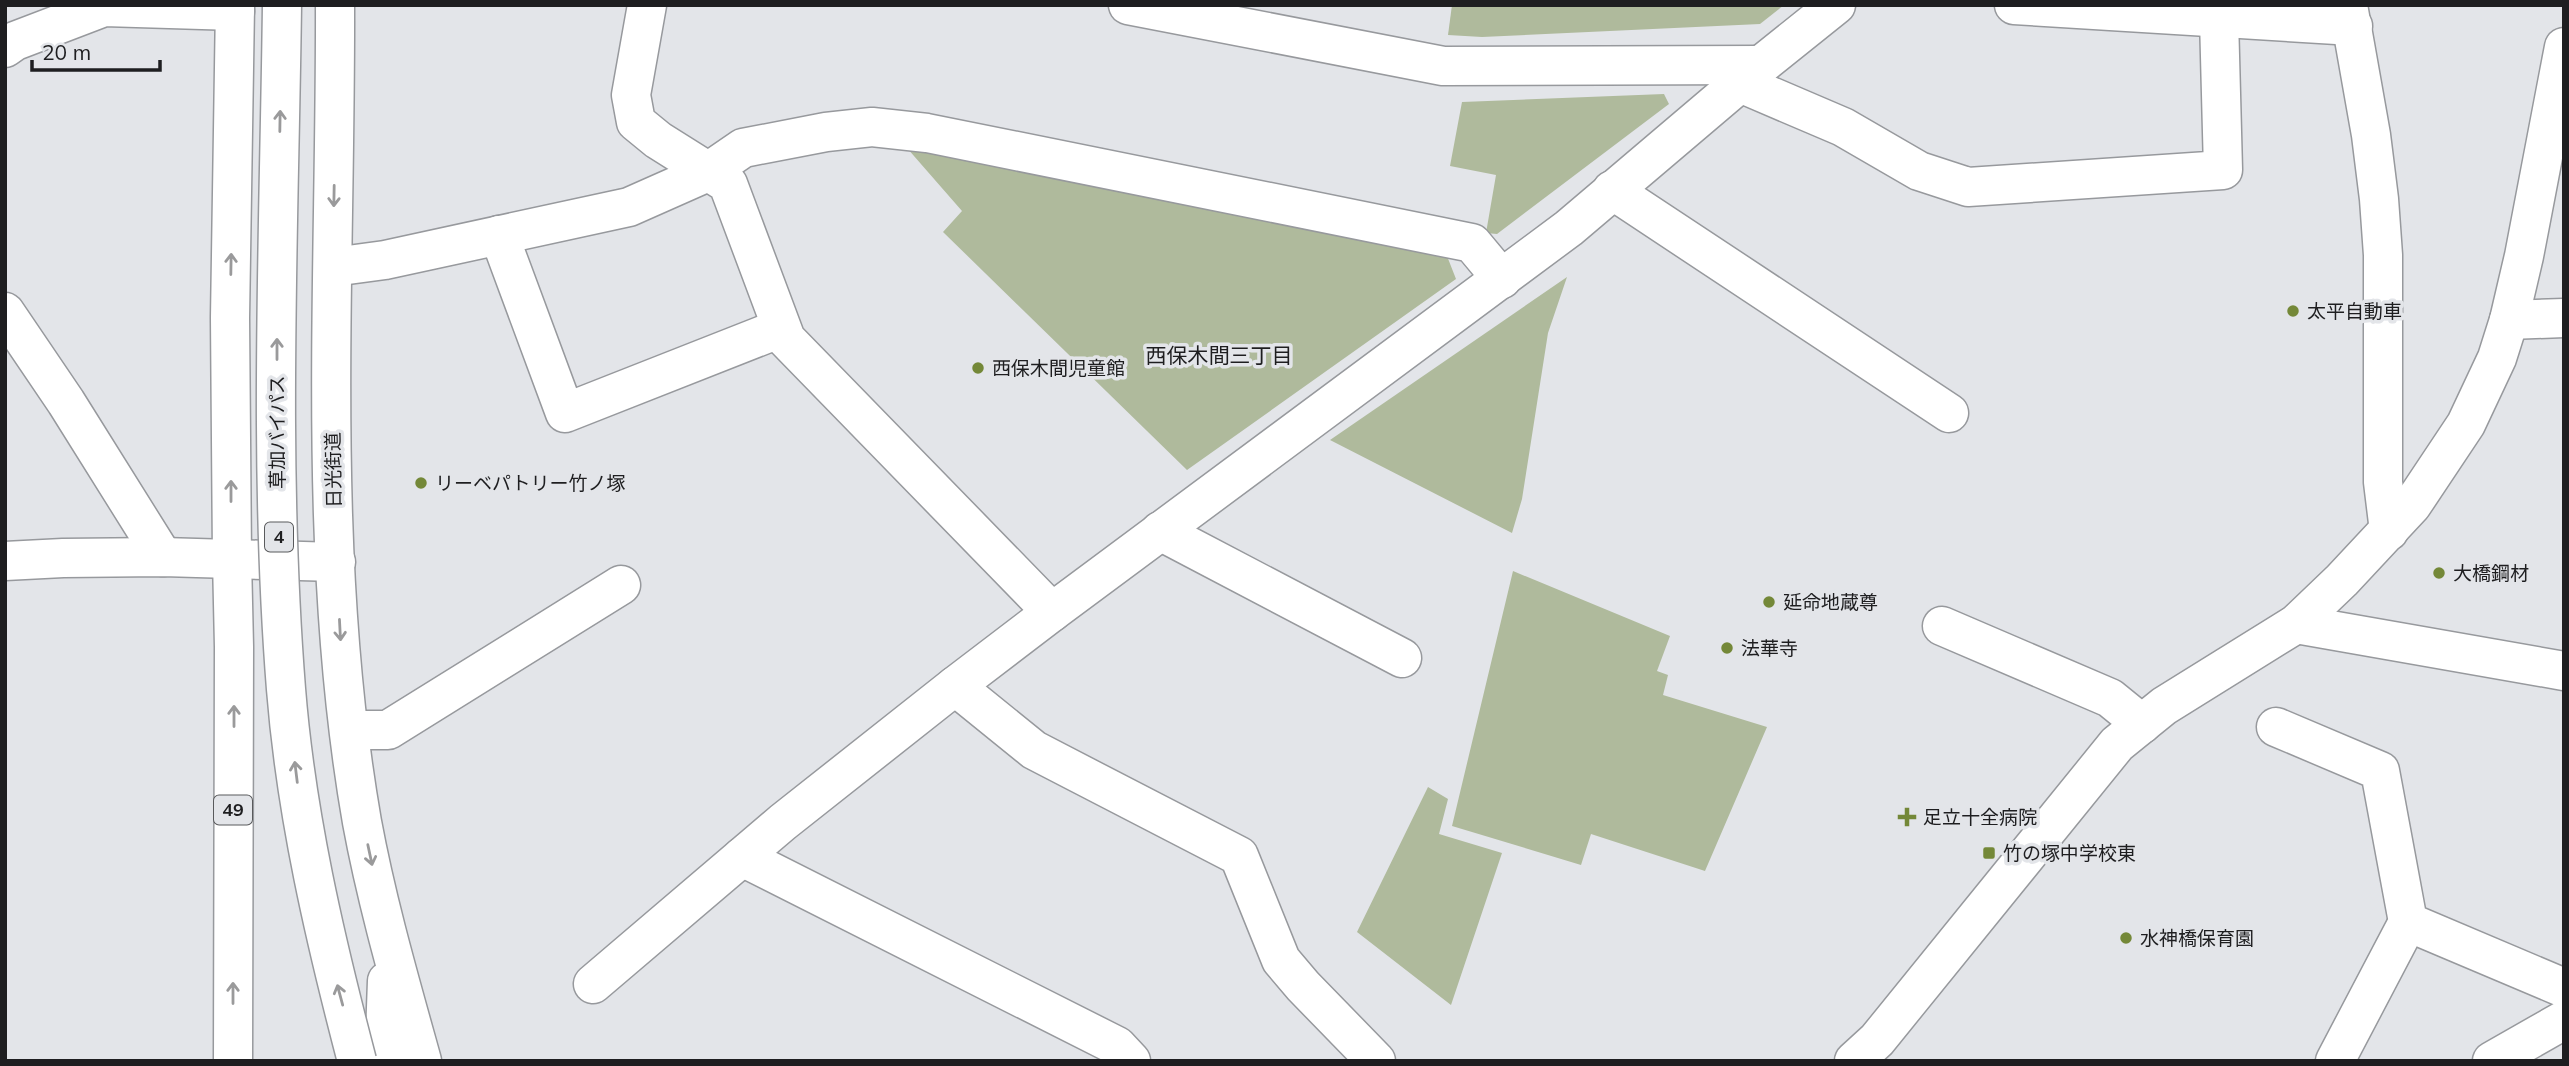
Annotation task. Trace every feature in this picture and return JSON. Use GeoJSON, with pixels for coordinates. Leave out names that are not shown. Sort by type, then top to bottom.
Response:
{"type":"FeatureCollection","features":[{"type":"Feature","properties":{"kind":"main road","name":"草加バイパス"},"geometry":{"type":"LineString","coordinates":[[282,5],[276,320],[277,505],[286,690],[302,814],[322,920],[357,1061]]}},
{"type":"Feature","properties":{"kind":"main road","name":"日光街道"},"geometry":{"type":"LineString","coordinates":[[335,5],[333,503],[336,562],[341,648],[362,822],[386,930]]}},
{"type":"Feature","properties":{"kind":"main road"},"geometry":{"type":"LineString","coordinates":[[647,5],[631,95],[636,122],[658,140],[728,184],[786,339],[1052,612]]}},
{"type":"Feature","properties":{"kind":"main road"},"geometry":{"type":"LineString","coordinates":[[1128,5],[1443,66],[1751,74],[1919,172],[1968,187],[2223,170],[2220,18]]}},
{"type":"Feature","properties":{"kind":"main road"},"geometry":{"type":"LineString","coordinates":[[593,984],[783,822],[955,686],[1569,228],[1836,5]]}},
{"type":"Feature","properties":{"kind":"main road"},"geometry":{"type":"LineString","coordinates":[[2014,5],[2220,18],[2351,16],[2371,135],[2383,243],[2383,482],[2389,531]]}},
{"type":"Feature","properties":{"kind":"main road"},"geometry":{"type":"LineString","coordinates":[[5,48],[15,41],[104,7],[235,8],[230,318],[232,559]]}},
{"type":"Feature","properties":{"kind":"main road"},"geometry":{"type":"LineString","coordinates":[[1875,1054],[2117,744],[2164,706],[2297,624],[2413,505],[2466,424],[2497,358],[2509,320],[2526,242],[2564,47]]}},
{"type":"Feature","properties":{"kind":"main road"},"geometry":{"type":"LineString","coordinates":[[333,267],[385,260],[629,207],[708,172],[743,148],[826,132],[872,127],[927,134],[1472,243],[1502,279]]}},
{"type":"Feature","properties":{"kind":"main road"},"geometry":{"type":"LineString","coordinates":[[1612,190],[1949,413]]}},
{"type":"Feature","properties":{"kind":"main road"},"geometry":{"type":"LineString","coordinates":[[499,235],[565,412],[781,328]]}},
{"type":"Feature","properties":{"kind":"main road"},"geometry":{"type":"LineString","coordinates":[[5,312],[66,402],[163,557]]}},
{"type":"Feature","properties":{"kind":"main road"},"geometry":{"type":"LineString","coordinates":[[2509,320],[2564,318]]}},
{"type":"Feature","properties":{"kind":"main road"},"geometry":{"type":"LineString","coordinates":[[1160,531],[1402,658]]}},
{"type":"Feature","properties":{"kind":"main road"},"geometry":{"type":"LineString","coordinates":[[5,561],[163,557],[336,562]]}},
{"type":"Feature","properties":{"kind":"main road","name":"49"},"geometry":{"type":"LineString","coordinates":[[232,559],[233,1061]]}},
{"type":"Feature","properties":{"kind":"main road"},"geometry":{"type":"LineString","coordinates":[[350,730],[388,730],[621,585]]}},
{"type":"Feature","properties":{"kind":"main road"},"geometry":{"type":"LineString","coordinates":[[2297,624],[2564,671]]}},
{"type":"Feature","properties":{"kind":"main road"},"geometry":{"type":"LineString","coordinates":[[1942,626],[2110,698],[2142,724]]}},
{"type":"Feature","properties":{"kind":"main road"},"geometry":{"type":"LineString","coordinates":[[955,686],[1034,750],[1240,856],[1278,955],[1301,960],[1376,1061]]}},
{"type":"Feature","properties":{"kind":"main road"},"geometry":{"type":"LineString","coordinates":[[2276,727],[2381,771],[2408,922],[2335,1061]]}},
{"type":"Feature","properties":{"kind":"main road"},"geometry":{"type":"LineString","coordinates":[[742,857],[1117,1046],[1131,1061]]}},
{"type":"Feature","properties":{"kind":"main road"},"geometry":{"type":"LineString","coordinates":[[2408,922],[2564,988]]}},
{"type":"Feature","properties":{"kind":"main road"},"geometry":{"type":"LineString","coordinates":[[384,1061],[387,1012],[386,930]]}},
{"type":"Feature","properties":{"kind":"main road"},"geometry":{"type":"LineString","coordinates":[[386,930],[422,1061]]}},
{"type":"Feature","properties":{"kind":"main road"},"geometry":{"type":"LineString","coordinates":[[2492,1061],[2564,1020]]}},
{"type":"Feature","properties":{"kind":"green space"},"geometry":{"type":"Polygon","coordinates":[[[1452,5],[1784,5],[1760,24],[1482,37],[1448,35],[1452,5]]]}},
{"type":"Feature","properties":{"kind":"green space"},"geometry":{"type":"Polygon","coordinates":[[[1664,94],[1669,104],[1497,234],[1486,233],[1496,175],[1450,166],[1462,102],[1664,94]]]}},
{"type":"Feature","properties":{"kind":"green space"},"geometry":{"type":"Polygon","coordinates":[[[907,148],[1447,256],[1456,279],[1187,470],[943,232],[962,211],[907,148]]]}},
{"type":"Feature","properties":{"kind":"green space"},"geometry":{"type":"Polygon","coordinates":[[[1567,277],[1548,333],[1522,499],[1512,533],[1330,440],[1567,277]]]}},
{"type":"Feature","properties":{"kind":"green space"},"geometry":{"type":"Polygon","coordinates":[[[1513,571],[1670,636],[1657,671],[1668,675],[1663,695],[1767,727],[1705,871],[1591,834],[1581,865],[1452,826],[1513,571]]]}},
{"type":"Feature","properties":{"kind":"green space"},"geometry":{"type":"Polygon","coordinates":[[[1428,787],[1448,799],[1439,834],[1502,853],[1451,1005],[1357,932],[1428,787]]]}},
{"type":"Feature","properties":{"kind":"place","name":"太平自動車"},"geometry":{"type":"Point","coordinates":[2293,311]}},
{"type":"Feature","properties":{"kind":"place","name":"西保木間児童館"},"geometry":{"type":"Point","coordinates":[978,368]}},
{"type":"Feature","properties":{"kind":"place","name":"リーベパトリー竹ノ塚"},"geometry":{"type":"Point","coordinates":[421,483]}},
{"type":"Feature","properties":{"kind":"place","name":"大橋鋼材"},"geometry":{"type":"Point","coordinates":[2439,573]}},
{"type":"Feature","properties":{"kind":"place","name":"延命地蔵尊"},"geometry":{"type":"Point","coordinates":[1769,602]}},
{"type":"Feature","properties":{"kind":"place","name":"法華寺"},"geometry":{"type":"Point","coordinates":[1727,648]}},
{"type":"Feature","properties":{"kind":"place","name":"足立十全病院"},"geometry":{"type":"Point","coordinates":[1907,817]}},
{"type":"Feature","properties":{"kind":"place","name":"竹の塚中学校東"},"geometry":{"type":"Point","coordinates":[1989,853]}},
{"type":"Feature","properties":{"kind":"place","name":"水神橋保育園"},"geometry":{"type":"Point","coordinates":[2126,938]}},
{"type":"Feature","properties":{"kind":"district","name":"西保木間三丁目"},"geometry":{"type":"Point","coordinates":[1219,356]}}]}
